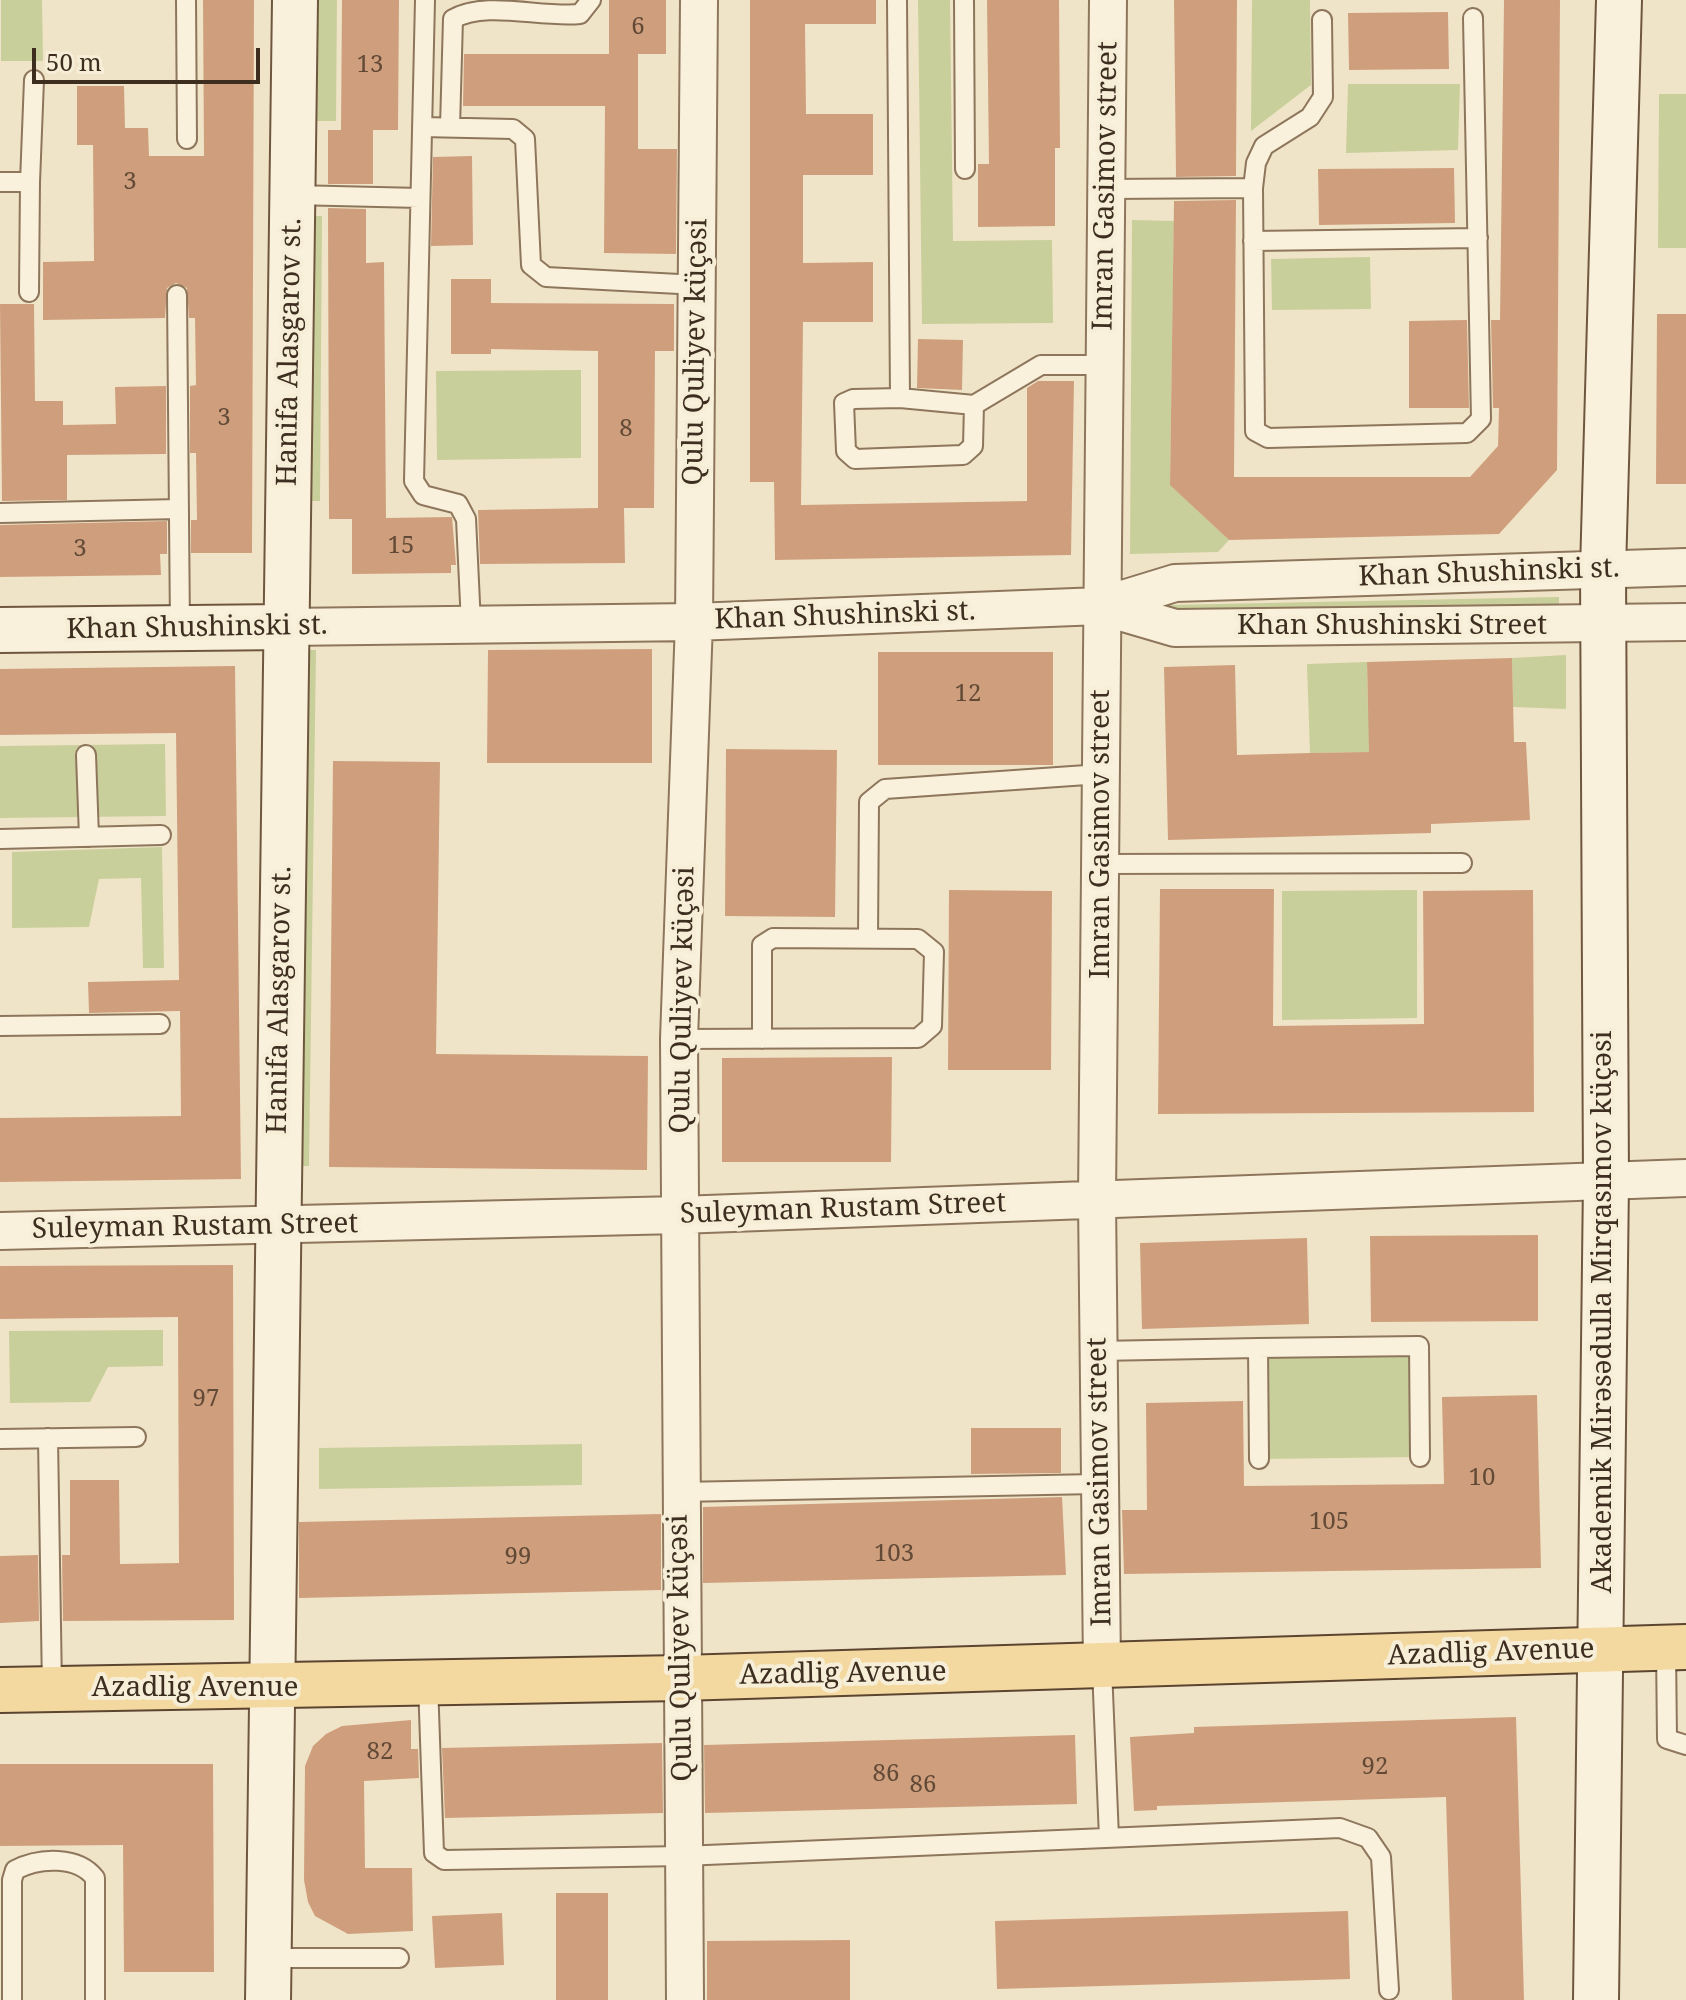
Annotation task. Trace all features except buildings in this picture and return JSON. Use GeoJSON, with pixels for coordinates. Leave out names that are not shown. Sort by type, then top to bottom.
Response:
{"type":"FeatureCollection","features":[{"type":"Feature","properties":{"kind":"main road","name":"Azadlig Avenue"},"geometry":{"type":"LineString","coordinates":[[0,1690],[274,1687],[1102,1668],[1676,1647]]}},
{"type":"Feature","properties":{"kind":"street","name":"Hanifa Alasgarov st."},"geometry":{"type":"LineString","coordinates":[[268,1979],[295,0]]}},
{"type":"Feature","properties":{"kind":"street","name":"Qulu Quliyev küçəsi"},"geometry":{"type":"LineString","coordinates":[[685,2000],[679,1492],[679,1039],[694,622],[699,0]]}},
{"type":"Feature","properties":{"kind":"street","name":"Imran Gasimov street"},"geometry":{"type":"LineString","coordinates":[[1102,1668],[1097,1484],[1097,1199],[1103,864],[1100,606],[1108,0]]}},
{"type":"Feature","properties":{"kind":"street"},"geometry":{"type":"LineString","coordinates":[[1603,570],[1619,0]]}},
{"type":"Feature","properties":{"kind":"street","name":"Khan Shushinski st."},"geometry":{"type":"LineString","coordinates":[[0,630],[694,622],[1100,606],[1175,583],[1686,567]]}},
{"type":"Feature","properties":{"kind":"street","name":"Akademik Mirəsədulla Mirqasımov küçəsi"},"geometry":{"type":"LineString","coordinates":[[1596,2000],[1606,1181],[1603,570]]}},
{"type":"Feature","properties":{"kind":"street","name":"Khan Shushinski Street"},"geometry":{"type":"LineString","coordinates":[[1100,606],[1175,628],[1686,622]]}},
{"type":"Feature","properties":{"kind":"street","name":"Suleyman Rustam Street"},"geometry":{"type":"LineString","coordinates":[[0,1231],[679,1215],[1686,1178]]}},
{"type":"Feature","properties":{"kind":"lane"},"geometry":{"type":"LineString","coordinates":[[186,0],[187,139]]}},
{"type":"Feature","properties":{"kind":"lane"},"geometry":{"type":"LineString","coordinates":[[425,0],[414,481],[423,495],[458,504],[466,519],[471,624]]}},
{"type":"Feature","properties":{"kind":"lane"},"geometry":{"type":"LineString","coordinates":[[450,127],[453,19],[466,9],[481,6],[560,16],[580,14],[591,0]]}},
{"type":"Feature","properties":{"kind":"lane"},"geometry":{"type":"LineString","coordinates":[[897,0],[900,398]]}},
{"type":"Feature","properties":{"kind":"lane"},"geometry":{"type":"LineString","coordinates":[[964,0],[965,169]]}},
{"type":"Feature","properties":{"kind":"lane"},"geometry":{"type":"LineString","coordinates":[[1322,20],[1323,97],[1310,117],[1264,146],[1256,163],[1253,188],[1255,431],[1268,438],[1467,433],[1481,419],[1473,18]]}},
{"type":"Feature","properties":{"kind":"lane"},"geometry":{"type":"LineString","coordinates":[[29,292],[34,80]]}},
{"type":"Feature","properties":{"kind":"lane"},"geometry":{"type":"LineString","coordinates":[[422,127],[513,129],[525,139],[531,265],[546,277],[698,285]]}},
{"type":"Feature","properties":{"kind":"lane"},"geometry":{"type":"LineString","coordinates":[[0,182],[30,182]]}},
{"type":"Feature","properties":{"kind":"lane"},"geometry":{"type":"LineString","coordinates":[[1106,189],[1253,188]]}},
{"type":"Feature","properties":{"kind":"lane"},"geometry":{"type":"LineString","coordinates":[[293,195],[420,198]]}},
{"type":"Feature","properties":{"kind":"lane"},"geometry":{"type":"LineString","coordinates":[[1253,241],[1478,238]]}},
{"type":"Feature","properties":{"kind":"lane"},"geometry":{"type":"LineString","coordinates":[[177,295],[180,628]]}},
{"type":"Feature","properties":{"kind":"lane"},"geometry":{"type":"LineString","coordinates":[[974,405],[973,446],[963,455],[855,459],[846,451],[844,403],[853,399],[900,398],[974,405],[1041,365],[1103,365]]}},
{"type":"Feature","properties":{"kind":"lane"},"geometry":{"type":"LineString","coordinates":[[0,513],[179,509]]}},
{"type":"Feature","properties":{"kind":"lane"},"geometry":{"type":"LineString","coordinates":[[86,755],[89,837]]}},
{"type":"Feature","properties":{"kind":"lane"},"geometry":{"type":"LineString","coordinates":[[868,938],[869,802],[885,789],[1101,774]]}},
{"type":"Feature","properties":{"kind":"lane"},"geometry":{"type":"LineString","coordinates":[[0,839],[161,835]]}},
{"type":"Feature","properties":{"kind":"lane"},"geometry":{"type":"LineString","coordinates":[[1103,864],[1462,863]]}},
{"type":"Feature","properties":{"kind":"lane"},"geometry":{"type":"LineString","coordinates":[[679,1039],[762,1039],[918,1038],[932,1026],[934,952],[918,939],[773,938],[762,945],[762,1039]]}},
{"type":"Feature","properties":{"kind":"lane"},"geometry":{"type":"LineString","coordinates":[[0,1026],[160,1024]]}},
{"type":"Feature","properties":{"kind":"lane"},"geometry":{"type":"LineString","coordinates":[[1098,1351],[1419,1346],[1420,1457]]}},
{"type":"Feature","properties":{"kind":"lane"},"geometry":{"type":"LineString","coordinates":[[1258,1348],[1259,1459]]}},
{"type":"Feature","properties":{"kind":"lane"},"geometry":{"type":"LineString","coordinates":[[0,1439],[136,1437]]}},
{"type":"Feature","properties":{"kind":"lane"},"geometry":{"type":"LineString","coordinates":[[48,1438],[52,1688]]}},
{"type":"Feature","properties":{"kind":"lane"},"geometry":{"type":"LineString","coordinates":[[679,1492],[1097,1484]]}},
{"type":"Feature","properties":{"kind":"lane"},"geometry":{"type":"LineString","coordinates":[[1676,1647],[1667,1739],[1686,1745]]}},
{"type":"Feature","properties":{"kind":"lane"},"geometry":{"type":"LineString","coordinates":[[1102,1668],[1109,1838]]}},
{"type":"Feature","properties":{"kind":"lane"},"geometry":{"type":"LineString","coordinates":[[428,1683],[434,1853],[444,1860],[683,1856],[1340,1828],[1368,1838],[1381,1857],[1389,1990]]}},
{"type":"Feature","properties":{"kind":"lane"},"geometry":{"type":"LineString","coordinates":[[12,2000],[12,1880],[15,1870],[27,1864],[72,1862],[85,1866],[95,1878],[95,2000]]}},
{"type":"Feature","properties":{"kind":"lane"},"geometry":{"type":"LineString","coordinates":[[268,1979],[399,1958]]}},
{"type":"Feature","properties":{"kind":"green space"},"geometry":{"type":"Polygon","coordinates":[[[1,0],[42,0],[43,61],[1,61],[1,0]]]}},
{"type":"Feature","properties":{"kind":"green space"},"geometry":{"type":"Polygon","coordinates":[[[312,0],[337,0],[336,121],[311,121],[312,0]]]}},
{"type":"Feature","properties":{"kind":"green space"},"geometry":{"type":"Polygon","coordinates":[[[918,0],[950,0],[953,241],[1052,240],[1053,323],[922,324],[918,0]]]}},
{"type":"Feature","properties":{"kind":"green space"},"geometry":{"type":"Polygon","coordinates":[[[1252,0],[1310,0],[1311,85],[1251,131],[1252,0]]]}},
{"type":"Feature","properties":{"kind":"green space"},"geometry":{"type":"Polygon","coordinates":[[[1348,84],[1460,84],[1458,150],[1346,153],[1348,84]]]}},
{"type":"Feature","properties":{"kind":"green space"},"geometry":{"type":"Polygon","coordinates":[[[1659,94],[1686,94],[1686,248],[1658,248],[1659,94]]]}},
{"type":"Feature","properties":{"kind":"green space"},"geometry":{"type":"Polygon","coordinates":[[[308,216],[322,216],[320,501],[307,501],[308,216]]]}},
{"type":"Feature","properties":{"kind":"green space"},"geometry":{"type":"Polygon","coordinates":[[[1132,220],[1174,221],[1170,484],[1229,540],[1218,552],[1130,554],[1132,220]]]}},
{"type":"Feature","properties":{"kind":"green space"},"geometry":{"type":"Polygon","coordinates":[[[1370,257],[1371,309],[1272,310],[1271,259],[1370,257]]]}},
{"type":"Feature","properties":{"kind":"green space"},"geometry":{"type":"Polygon","coordinates":[[[581,370],[581,458],[437,460],[436,371],[581,370]]]}},
{"type":"Feature","properties":{"kind":"green space"},"geometry":{"type":"Polygon","coordinates":[[[1559,597],[1559,607],[1170,614],[1169,605],[1559,597]]]}},
{"type":"Feature","properties":{"kind":"green space"},"geometry":{"type":"Polygon","coordinates":[[[306,650],[316,650],[309,1166],[299,1166],[306,650]]]}},
{"type":"Feature","properties":{"kind":"green space"},"geometry":{"type":"Polygon","coordinates":[[[1566,655],[1566,709],[1513,707],[1512,658],[1566,655]]]}},
{"type":"Feature","properties":{"kind":"green space"},"geometry":{"type":"Polygon","coordinates":[[[1367,662],[1368,711],[1383,752],[1310,753],[1307,664],[1367,662]]]}},
{"type":"Feature","properties":{"kind":"green space"},"geometry":{"type":"Polygon","coordinates":[[[165,744],[166,816],[0,818],[0,746],[165,744]]]}},
{"type":"Feature","properties":{"kind":"green space"},"geometry":{"type":"Polygon","coordinates":[[[162,847],[164,968],[143,968],[141,878],[99,879],[89,927],[12,928],[12,852],[162,847]]]}},
{"type":"Feature","properties":{"kind":"green space"},"geometry":{"type":"Polygon","coordinates":[[[1417,890],[1417,1018],[1282,1020],[1282,891],[1417,890]]]}},
{"type":"Feature","properties":{"kind":"green space"},"geometry":{"type":"Polygon","coordinates":[[[163,1330],[163,1366],[108,1367],[90,1402],[10,1403],[9,1331],[163,1330]]]}},
{"type":"Feature","properties":{"kind":"green space"},"geometry":{"type":"Polygon","coordinates":[[[1419,1346],[1420,1457],[1259,1459],[1258,1348],[1419,1346]]]}},
{"type":"Feature","properties":{"kind":"green space"},"geometry":{"type":"Polygon","coordinates":[[[582,1444],[582,1485],[319,1489],[319,1448],[582,1444]]]}}]}
